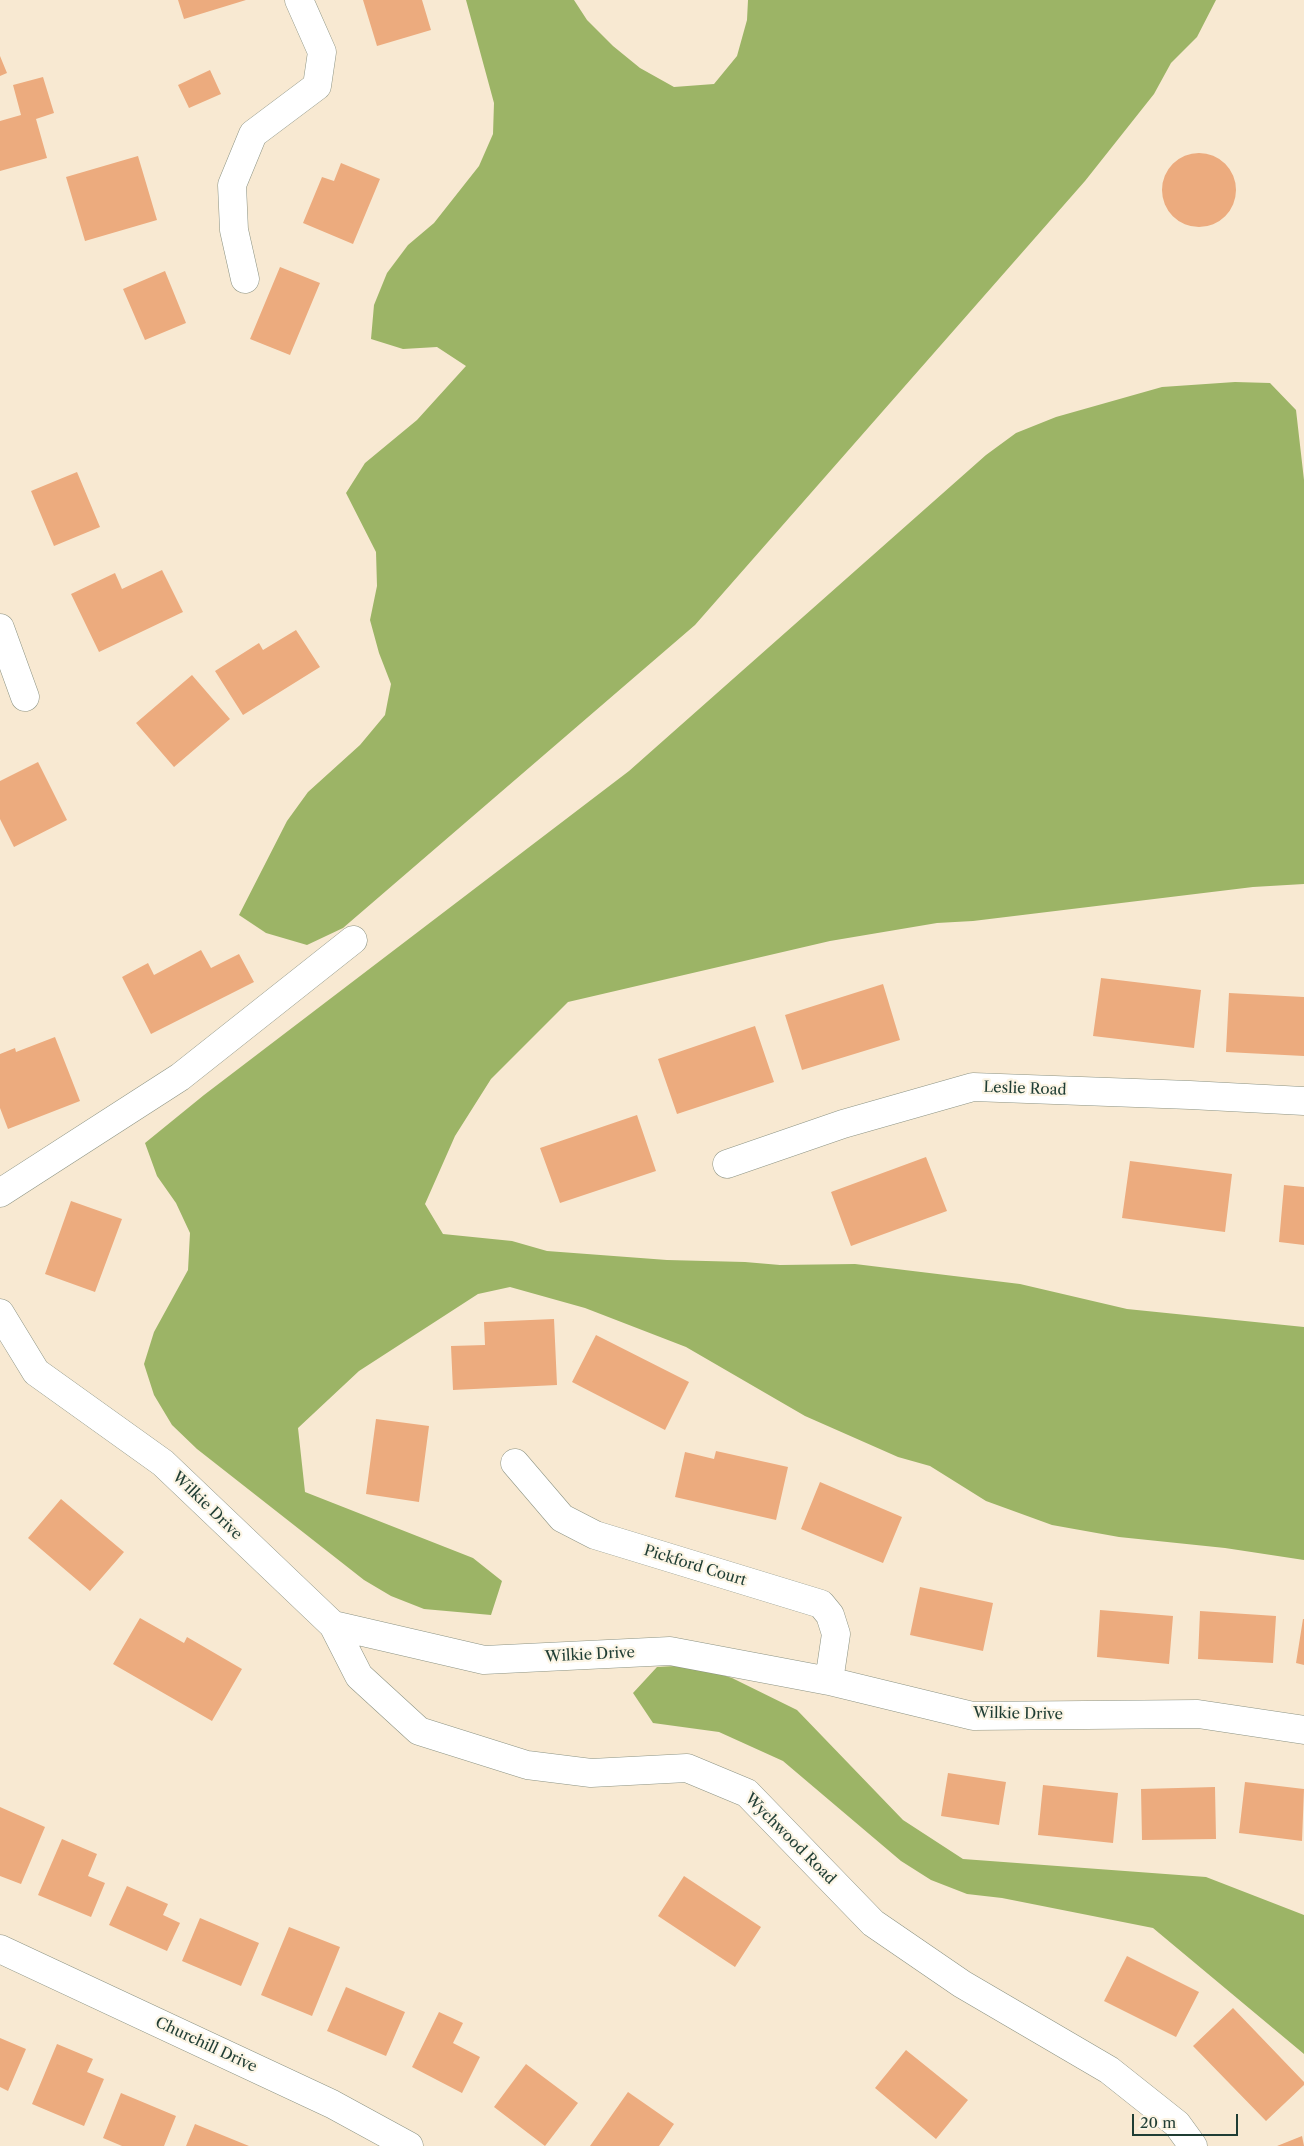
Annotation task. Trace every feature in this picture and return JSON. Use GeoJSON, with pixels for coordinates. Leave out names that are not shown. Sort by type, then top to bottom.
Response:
{"type":"FeatureCollection","features":[{"type":"Feature","properties":{"kind":"street"},"geometry":{"type":"LineString","coordinates":[[245,279],[234,230],[232,185],[253,134],[316,86],[322,52],[299,0]]}},
{"type":"Feature","properties":{"kind":"street"},"geometry":{"type":"LineString","coordinates":[[0,628],[25,696]]}},
{"type":"Feature","properties":{"kind":"street"},"geometry":{"type":"LineString","coordinates":[[0,1192],[180,1077],[353,940]]}},
{"type":"Feature","properties":{"kind":"street","name":"Leslie Road"},"geometry":{"type":"LineString","coordinates":[[727,1164],[842,1124],[973,1087],[1190,1095],[1304,1102]]}},
{"type":"Feature","properties":{"kind":"street","name":"Wilkie Drive"},"geometry":{"type":"LineString","coordinates":[[0,1313],[36,1372],[163,1463],[333,1626],[484,1660],[670,1651],[829,1681],[973,1716],[1198,1714],[1304,1730]]}},
{"type":"Feature","properties":{"kind":"street","name":"Pickford Court"},"geometry":{"type":"LineString","coordinates":[[515,1463],[562,1518],[595,1536],[821,1604],[830,1615],[836,1634],[829,1681]]}},
{"type":"Feature","properties":{"kind":"street","name":"Wychwood Road"},"geometry":{"type":"LineString","coordinates":[[333,1626],[359,1676],[419,1731],[527,1765],[591,1773],[687,1768],[747,1793],[873,1923],[962,1984],[1109,2070],[1177,2124],[1193,2146]]}},
{"type":"Feature","properties":{"kind":"street","name":"Churchill Drive"},"geometry":{"type":"LineString","coordinates":[[0,1949],[332,2104],[409,2146]]}},
{"type":"Feature","properties":{"kind":"green space"},"geometry":{"type":"Polygon","coordinates":[[[466,0],[574,0],[587,20],[613,46],[640,68],[674,87],[714,84],[737,56],[747,20],[748,0],[1216,0],[1197,37],[1171,63],[1154,94],[1085,181],[695,625],[343,928],[307,945],[266,933],[239,915],[287,821],[308,792],[360,745],[385,715],[391,684],[379,653],[370,620],[377,586],[376,552],[346,493],[365,463],[417,420],[466,366],[437,347],[403,349],[371,339],[374,305],[387,273],[408,245],[434,223],[479,166],[493,134],[494,103],[466,0]]]}},
{"type":"Feature","properties":{"kind":"green space"},"geometry":{"type":"Polygon","coordinates":[[[1235,382],[1270,383],[1296,410],[1304,480],[1304,884],[1253,887],[973,921],[937,923],[830,941],[568,1002],[491,1079],[455,1136],[425,1204],[443,1234],[512,1241],[547,1251],[667,1260],[780,1265],[855,1264],[1020,1284],[1127,1309],[1304,1327],[1304,1560],[1225,1548],[1119,1537],[1052,1525],[986,1501],[930,1466],[898,1457],[805,1416],[686,1347],[585,1308],[510,1287],[478,1294],[359,1371],[298,1428],[305,1492],[473,1558],[502,1581],[491,1615],[424,1609],[391,1596],[364,1580],[197,1449],[172,1425],[154,1395],[144,1364],[154,1332],[188,1270],[190,1233],[176,1203],[157,1176],[145,1143],[204,1095],[629,771],[986,455],[1016,433],[1056,417],[1162,387],[1235,382]]]}},
{"type":"Feature","properties":{"kind":"green space"},"geometry":{"type":"Polygon","coordinates":[[[693,1665],[732,1678],[797,1710],[903,1820],[963,1859],[1206,1877],[1304,1915],[1304,2054],[1153,1928],[1002,1898],[967,1894],[931,1880],[901,1861],[783,1761],[719,1732],[653,1723],[633,1693],[657,1667],[693,1665]]]}},
{"type":"Feature","properties":{"kind":"building"},"geometry":{"type":"Polygon","coordinates":[[[178,0],[246,0],[184,19],[178,0]]]}},
{"type":"Feature","properties":{"kind":"building"},"geometry":{"type":"Polygon","coordinates":[[[363,0],[422,0],[431,30],[377,46],[363,0]]]}},
{"type":"Feature","properties":{"kind":"building"},"geometry":{"type":"Polygon","coordinates":[[[0,56],[7,73],[0,76],[0,56]]]}},
{"type":"Feature","properties":{"kind":"building"},"geometry":{"type":"Polygon","coordinates":[[[210,70],[221,94],[189,108],[178,85],[210,70]]]}},
{"type":"Feature","properties":{"kind":"building"},"geometry":{"type":"Polygon","coordinates":[[[43,77],[54,113],[36,119],[47,158],[0,171],[0,121],[21,115],[13,85],[43,77]]]}},
{"type":"Feature","properties":{"kind":"building"},"geometry":{"type":"Polygon","coordinates":[[[1199,153],[1213,156],[1225,164],[1233,176],[1236,190],[1233,204],[1225,216],[1213,224],[1199,227],[1185,224],[1173,216],[1165,204],[1162,190],[1165,176],[1173,164],[1185,156],[1199,153]]]}},
{"type":"Feature","properties":{"kind":"building"},"geometry":{"type":"Polygon","coordinates":[[[138,156],[157,220],[85,241],[66,177],[138,156]]]}},
{"type":"Feature","properties":{"kind":"building"},"geometry":{"type":"Polygon","coordinates":[[[341,163],[380,179],[353,244],[303,223],[322,177],[334,181],[341,163]]]}},
{"type":"Feature","properties":{"kind":"building"},"geometry":{"type":"Polygon","coordinates":[[[280,267],[320,283],[290,355],[250,339],[280,267]]]}},
{"type":"Feature","properties":{"kind":"building"},"geometry":{"type":"Polygon","coordinates":[[[165,271],[186,323],[145,340],[123,289],[165,271]]]}},
{"type":"Feature","properties":{"kind":"building"},"geometry":{"type":"Polygon","coordinates":[[[77,472],[100,527],[54,546],[31,491],[77,472]]]}},
{"type":"Feature","properties":{"kind":"building"},"geometry":{"type":"Polygon","coordinates":[[[162,570],[183,612],[99,652],[71,594],[115,573],[122,589],[162,570]]]}},
{"type":"Feature","properties":{"kind":"building"},"geometry":{"type":"Polygon","coordinates":[[[296,630],[320,667],[243,715],[215,671],[259,643],[263,650],[296,630]]]}},
{"type":"Feature","properties":{"kind":"building"},"geometry":{"type":"Polygon","coordinates":[[[192,675],[230,719],[174,767],[136,723],[192,675]]]}},
{"type":"Feature","properties":{"kind":"building"},"geometry":{"type":"Polygon","coordinates":[[[38,762],[67,820],[14,847],[0,819],[0,781],[38,762]]]}},
{"type":"Feature","properties":{"kind":"building"},"geometry":{"type":"Polygon","coordinates":[[[201,950],[211,968],[239,954],[254,982],[151,1034],[122,977],[148,963],[154,975],[201,950]]]}},
{"type":"Feature","properties":{"kind":"building"},"geometry":{"type":"Polygon","coordinates":[[[1101,978],[1201,990],[1194,1048],[1093,1036],[1101,978]]]}},
{"type":"Feature","properties":{"kind":"building"},"geometry":{"type":"Polygon","coordinates":[[[883,984],[900,1040],[802,1070],[785,1015],[883,984]]]}},
{"type":"Feature","properties":{"kind":"building"},"geometry":{"type":"Polygon","coordinates":[[[1229,993],[1304,997],[1304,1056],[1226,1052],[1229,993]]]}},
{"type":"Feature","properties":{"kind":"building"},"geometry":{"type":"Polygon","coordinates":[[[755,1026],[774,1082],[677,1114],[658,1059],[755,1026]]]}},
{"type":"Feature","properties":{"kind":"building"},"geometry":{"type":"Polygon","coordinates":[[[55,1037],[80,1101],[8,1129],[0,1108],[0,1054],[15,1048],[16,1052],[55,1037]]]}},
{"type":"Feature","properties":{"kind":"building"},"geometry":{"type":"Polygon","coordinates":[[[637,1115],[656,1171],[560,1203],[540,1148],[637,1115]]]}},
{"type":"Feature","properties":{"kind":"building"},"geometry":{"type":"Polygon","coordinates":[[[926,1157],[947,1211],[851,1246],[831,1192],[926,1157]]]}},
{"type":"Feature","properties":{"kind":"building"},"geometry":{"type":"Polygon","coordinates":[[[1130,1161],[1232,1174],[1225,1232],[1122,1218],[1130,1161]]]}},
{"type":"Feature","properties":{"kind":"building"},"geometry":{"type":"Polygon","coordinates":[[[1284,1185],[1304,1187],[1304,1245],[1279,1242],[1284,1185]]]}},
{"type":"Feature","properties":{"kind":"building"},"geometry":{"type":"Polygon","coordinates":[[[71,1201],[122,1219],[95,1292],[45,1274],[71,1201]]]}},
{"type":"Feature","properties":{"kind":"building"},"geometry":{"type":"Polygon","coordinates":[[[554,1319],[557,1385],[453,1390],[451,1346],[485,1345],[484,1322],[554,1319]]]}},
{"type":"Feature","properties":{"kind":"building"},"geometry":{"type":"Polygon","coordinates":[[[596,1335],[689,1382],[665,1430],[572,1382],[596,1335]]]}},
{"type":"Feature","properties":{"kind":"building"},"geometry":{"type":"Polygon","coordinates":[[[376,1419],[429,1426],[419,1502],[366,1494],[376,1419]]]}},
{"type":"Feature","properties":{"kind":"building"},"geometry":{"type":"Polygon","coordinates":[[[716,1451],[788,1467],[776,1520],[675,1497],[685,1452],[714,1459],[716,1451]]]}},
{"type":"Feature","properties":{"kind":"building"},"geometry":{"type":"Polygon","coordinates":[[[820,1482],[902,1517],[883,1563],[801,1529],[820,1482]]]}},
{"type":"Feature","properties":{"kind":"building"},"geometry":{"type":"Polygon","coordinates":[[[61,1499],[124,1552],[90,1591],[28,1538],[61,1499]]]}},
{"type":"Feature","properties":{"kind":"building"},"geometry":{"type":"Polygon","coordinates":[[[920,1587],[993,1603],[983,1651],[910,1635],[920,1587]]]}},
{"type":"Feature","properties":{"kind":"building"},"geometry":{"type":"Polygon","coordinates":[[[1100,1610],[1173,1616],[1169,1664],[1097,1657],[1100,1610]]]}},
{"type":"Feature","properties":{"kind":"building"},"geometry":{"type":"Polygon","coordinates":[[[1200,1611],[1276,1616],[1273,1663],[1198,1659],[1200,1611]]]}},
{"type":"Feature","properties":{"kind":"building"},"geometry":{"type":"Polygon","coordinates":[[[140,1618],[184,1643],[187,1637],[242,1669],[212,1721],[113,1664],[140,1618]]]}},
{"type":"Feature","properties":{"kind":"building"},"geometry":{"type":"Polygon","coordinates":[[[1304,1619],[1304,1665],[1296,1663],[1304,1619]]]}},
{"type":"Feature","properties":{"kind":"building"},"geometry":{"type":"Polygon","coordinates":[[[948,1773],[1006,1782],[999,1825],[941,1816],[948,1773]]]}},
{"type":"Feature","properties":{"kind":"building"},"geometry":{"type":"Polygon","coordinates":[[[1245,1782],[1304,1789],[1302,1841],[1239,1833],[1245,1782]]]}},
{"type":"Feature","properties":{"kind":"building"},"geometry":{"type":"Polygon","coordinates":[[[1043,1785],[1118,1793],[1113,1843],[1038,1835],[1043,1785]]]}},
{"type":"Feature","properties":{"kind":"building"},"geometry":{"type":"Polygon","coordinates":[[[1215,1787],[1216,1839],[1142,1840],[1141,1789],[1215,1787]]]}},
{"type":"Feature","properties":{"kind":"building"},"geometry":{"type":"Polygon","coordinates":[[[0,1807],[45,1827],[21,1884],[0,1876],[0,1807]]]}},
{"type":"Feature","properties":{"kind":"building"},"geometry":{"type":"Polygon","coordinates":[[[62,1839],[97,1854],[88,1876],[105,1883],[91,1917],[38,1895],[62,1839]]]}},
{"type":"Feature","properties":{"kind":"building"},"geometry":{"type":"Polygon","coordinates":[[[684,1876],[761,1927],[735,1967],[658,1916],[684,1876]]]}},
{"type":"Feature","properties":{"kind":"building"},"geometry":{"type":"Polygon","coordinates":[[[127,1886],[168,1904],[163,1915],[180,1923],[167,1951],[109,1925],[127,1886]]]}},
{"type":"Feature","properties":{"kind":"building"},"geometry":{"type":"Polygon","coordinates":[[[200,1918],[259,1943],[241,1986],[182,1961],[200,1918]]]}},
{"type":"Feature","properties":{"kind":"building"},"geometry":{"type":"Polygon","coordinates":[[[289,1927],[340,1947],[312,2016],[261,1995],[289,1927]]]}},
{"type":"Feature","properties":{"kind":"building"},"geometry":{"type":"Polygon","coordinates":[[[1127,1956],[1199,1992],[1176,2037],[1104,2001],[1127,1956]]]}},
{"type":"Feature","properties":{"kind":"building"},"geometry":{"type":"Polygon","coordinates":[[[346,1987],[405,2012],[386,2056],[327,2031],[346,1987]]]}},
{"type":"Feature","properties":{"kind":"building"},"geometry":{"type":"Polygon","coordinates":[[[1233,2008],[1304,2082],[1304,2085],[1266,2121],[1193,2046],[1233,2008]]]}},
{"type":"Feature","properties":{"kind":"building"},"geometry":{"type":"Polygon","coordinates":[[[439,2012],[463,2023],[453,2043],[480,2057],[462,2093],[412,2067],[439,2012]]]}},
{"type":"Feature","properties":{"kind":"building"},"geometry":{"type":"Polygon","coordinates":[[[0,2038],[26,2049],[8,2091],[0,2087],[0,2038]]]}},
{"type":"Feature","properties":{"kind":"building"},"geometry":{"type":"Polygon","coordinates":[[[57,2044],[93,2059],[87,2072],[104,2079],[84,2126],[32,2104],[57,2044]]]}},
{"type":"Feature","properties":{"kind":"building"},"geometry":{"type":"Polygon","coordinates":[[[906,2050],[968,2100],[936,2139],[875,2088],[906,2050]]]}},
{"type":"Feature","properties":{"kind":"building"},"geometry":{"type":"Polygon","coordinates":[[[526,2064],[578,2103],[545,2146],[494,2107],[526,2064]]]}},
{"type":"Feature","properties":{"kind":"building"},"geometry":{"type":"Polygon","coordinates":[[[628,2092],[674,2124],[659,2146],[590,2146],[628,2092]]]}},
{"type":"Feature","properties":{"kind":"building"},"geometry":{"type":"Polygon","coordinates":[[[121,2093],[176,2116],[164,2146],[122,2146],[103,2138],[121,2093]]]}},
{"type":"Feature","properties":{"kind":"building"},"geometry":{"type":"Polygon","coordinates":[[[195,2124],[249,2146],[186,2146],[195,2124]]]}},
{"type":"Feature","properties":{"kind":"building"},"geometry":{"type":"Polygon","coordinates":[[[1302,2136],[1304,2146],[1277,2146],[1302,2136]]]}}]}
